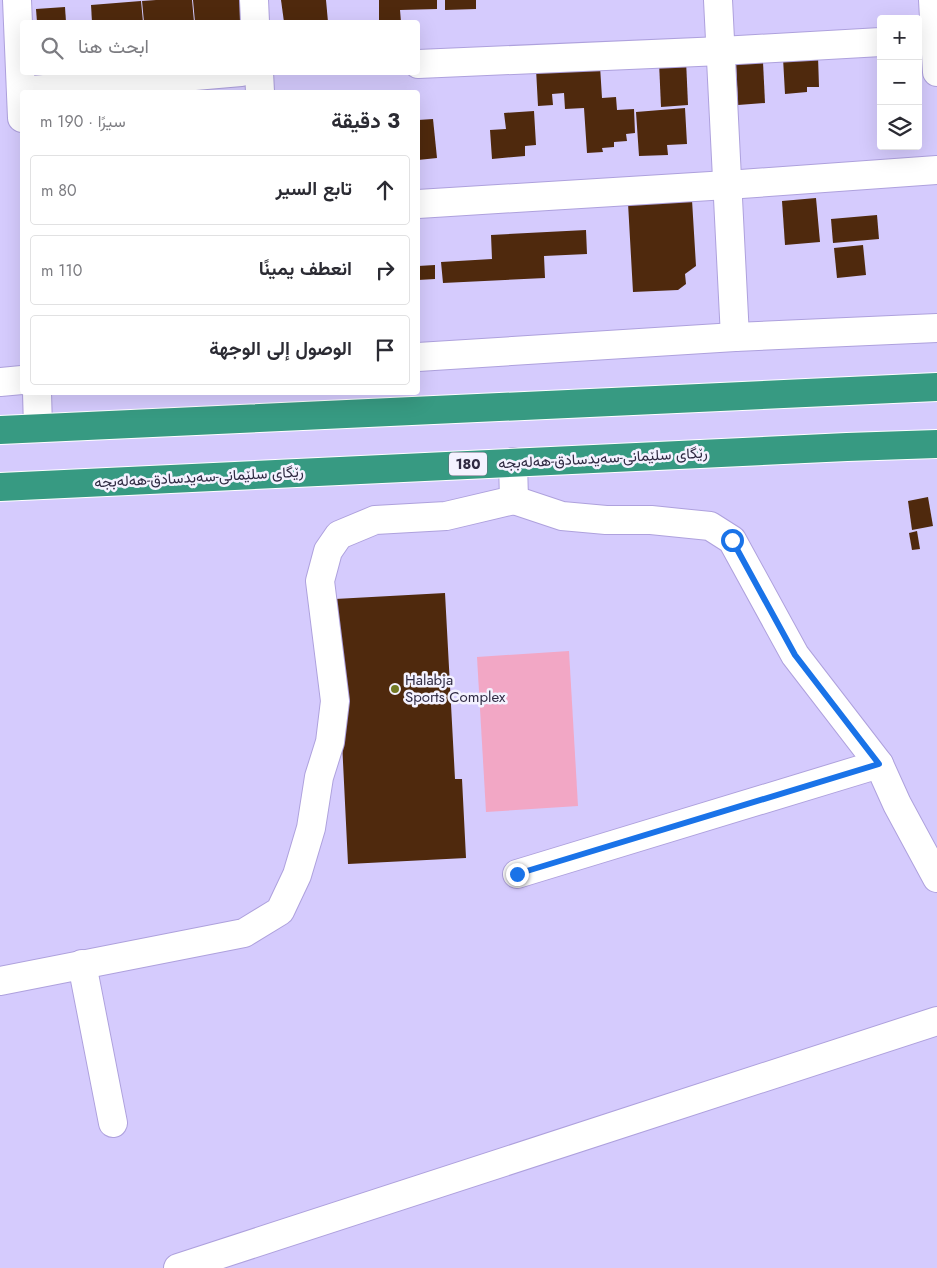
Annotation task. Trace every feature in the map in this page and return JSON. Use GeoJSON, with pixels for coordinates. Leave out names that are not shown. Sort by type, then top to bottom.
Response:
{"type":"FeatureCollection","features":[{"type":"Feature","properties":{"kind":"highway"},"geometry":{"type":"LineString","coordinates":[[0,430],[937,387]]}},
{"type":"Feature","properties":{"kind":"highway","name":"رێگای سلێمانی-سەیدسادق-هەلەبجە"},"geometry":{"type":"LineString","coordinates":[[0,487],[847,446],[937,444]]}},
{"type":"Feature","properties":{"kind":"street"},"geometry":{"type":"LineString","coordinates":[[17,0],[20,68]]}},
{"type":"Feature","properties":{"kind":"street"},"geometry":{"type":"LineString","coordinates":[[254,0],[255,20]]}},
{"type":"Feature","properties":{"kind":"street"},"geometry":{"type":"LineString","coordinates":[[718,0],[734,337]]}},
{"type":"Feature","properties":{"kind":"street"},"geometry":{"type":"LineString","coordinates":[[933,0],[930,39],[937,72]]}},
{"type":"Feature","properties":{"kind":"street"},"geometry":{"type":"LineString","coordinates":[[420,64],[877,42]]}},
{"type":"Feature","properties":{"kind":"street"},"geometry":{"type":"LineString","coordinates":[[20,75],[21,90]]}},
{"type":"Feature","properties":{"kind":"street"},"geometry":{"type":"LineString","coordinates":[[33,90],[206,75]]}},
{"type":"Feature","properties":{"kind":"street"},"geometry":{"type":"LineString","coordinates":[[258,75],[260,90]]}},
{"type":"Feature","properties":{"kind":"street"},"geometry":{"type":"LineString","coordinates":[[420,204],[937,170]]}},
{"type":"Feature","properties":{"kind":"street"},"geometry":{"type":"LineString","coordinates":[[420,356],[734,337],[937,328]]}},
{"type":"Feature","properties":{"kind":"street"},"geometry":{"type":"LineString","coordinates":[[0,382],[20,380]]}},
{"type":"Feature","properties":{"kind":"street"},"geometry":{"type":"LineString","coordinates":[[37,395],[38,428]]}},
{"type":"Feature","properties":{"kind":"street"},"geometry":{"type":"LineString","coordinates":[[513,462],[514,500]]}},
{"type":"Feature","properties":{"kind":"street"},"geometry":{"type":"LineString","coordinates":[[0,981],[244,932],[280,911],[297,875],[311,828],[319,777],[330,742],[335,701],[320,582],[328,551],[339,535],[375,520],[446,516],[514,500],[562,516],[606,520],[651,520],[710,526],[732,540],[795,655],[879,764],[897,804],[937,878]]}},
{"type":"Feature","properties":{"kind":"street"},"geometry":{"type":"LineString","coordinates":[[517,874],[879,764]]}},
{"type":"Feature","properties":{"kind":"street"},"geometry":{"type":"LineString","coordinates":[[82,964],[113,1123]]}},
{"type":"Feature","properties":{"kind":"street"},"geometry":{"type":"LineString","coordinates":[[178,1268],[937,1021]]}},
{"type":"Feature","properties":{"kind":"shaded area"},"geometry":{"type":"Polygon","coordinates":[[[569,651],[578,806],[486,812],[477,657],[569,651]]]}},
{"type":"Feature","properties":{"kind":"building"},"geometry":{"type":"Polygon","coordinates":[[[192,0],[194,20],[144,20],[142,1],[192,0]]]}},
{"type":"Feature","properties":{"kind":"building"},"geometry":{"type":"Polygon","coordinates":[[[193,0],[244,0],[245,20],[195,20],[193,0]]]}},
{"type":"Feature","properties":{"kind":"building"},"geometry":{"type":"Polygon","coordinates":[[[281,0],[326,0],[328,20],[284,20],[281,0]]]}},
{"type":"Feature","properties":{"kind":"building"},"geometry":{"type":"Polygon","coordinates":[[[379,0],[437,0],[437,9],[400,10],[401,20],[379,20],[379,0]]]}},
{"type":"Feature","properties":{"kind":"building"},"geometry":{"type":"Polygon","coordinates":[[[445,0],[476,0],[476,9],[445,10],[445,0]]]}},
{"type":"Feature","properties":{"kind":"building"},"geometry":{"type":"Polygon","coordinates":[[[141,1],[143,20],[92,20],[91,5],[141,1]]]}},
{"type":"Feature","properties":{"kind":"building"},"geometry":{"type":"Polygon","coordinates":[[[65,7],[66,20],[37,20],[36,9],[65,7]]]}},
{"type":"Feature","properties":{"kind":"building"},"geometry":{"type":"Polygon","coordinates":[[[818,56],[819,87],[807,87],[807,92],[785,94],[783,58],[818,56]]]}},
{"type":"Feature","properties":{"kind":"building"},"geometry":{"type":"Polygon","coordinates":[[[686,60],[688,105],[661,107],[659,62],[686,60]]]}},
{"type":"Feature","properties":{"kind":"building"},"geometry":{"type":"Polygon","coordinates":[[[763,62],[765,103],[738,105],[736,64],[763,62]]]}},
{"type":"Feature","properties":{"kind":"building"},"geometry":{"type":"Polygon","coordinates":[[[600,66],[602,98],[616,97],[617,110],[634,109],[635,133],[626,134],[627,141],[614,142],[614,147],[602,148],[603,152],[587,153],[584,108],[565,109],[564,93],[552,94],[553,105],[538,106],[536,69],[600,66]]]}},
{"type":"Feature","properties":{"kind":"building"},"geometry":{"type":"Polygon","coordinates":[[[685,108],[687,144],[667,145],[668,155],[639,156],[636,112],[685,108]]]}},
{"type":"Feature","properties":{"kind":"building"},"geometry":{"type":"Polygon","coordinates":[[[534,111],[536,145],[525,146],[525,156],[492,159],[490,130],[506,129],[504,113],[534,111]]]}},
{"type":"Feature","properties":{"kind":"building"},"geometry":{"type":"Polygon","coordinates":[[[433,119],[437,158],[420,160],[420,120],[433,119]]]}},
{"type":"Feature","properties":{"kind":"building"},"geometry":{"type":"Polygon","coordinates":[[[816,198],[820,242],[785,245],[782,201],[816,198]]]}},
{"type":"Feature","properties":{"kind":"building"},"geometry":{"type":"Polygon","coordinates":[[[692,200],[696,266],[685,274],[686,284],[678,290],[633,292],[628,203],[692,200]]]}},
{"type":"Feature","properties":{"kind":"building"},"geometry":{"type":"Polygon","coordinates":[[[877,215],[879,239],[833,243],[831,219],[877,215]]]}},
{"type":"Feature","properties":{"kind":"building"},"geometry":{"type":"Polygon","coordinates":[[[586,230],[587,254],[544,256],[545,278],[443,283],[441,262],[492,259],[491,235],[586,230]]]}},
{"type":"Feature","properties":{"kind":"building"},"geometry":{"type":"Polygon","coordinates":[[[863,245],[866,275],[837,278],[834,248],[863,245]]]}},
{"type":"Feature","properties":{"kind":"building"},"geometry":{"type":"Polygon","coordinates":[[[435,265],[435,279],[420,280],[420,266],[435,265]]]}},
{"type":"Feature","properties":{"kind":"building"},"geometry":{"type":"Polygon","coordinates":[[[928,497],[933,526],[912,530],[908,501],[928,497]]]}},
{"type":"Feature","properties":{"kind":"building"},"geometry":{"type":"Polygon","coordinates":[[[917,531],[920,549],[912,550],[909,533],[917,531]]]}},
{"type":"Feature","properties":{"kind":"building","name":"Halabja Sports Complex"},"geometry":{"type":"Polygon","coordinates":[[[445,593],[455,779],[462,779],[466,858],[348,864],[335,599],[445,593]]]}},
{"type":"Feature","properties":{"kind":"place","name":"Halabja Sports Complex"},"geometry":{"type":"Point","coordinates":[395,689]}},
{"type":"Feature","properties":{"kind":"route"},"geometry":{"type":"LineString","coordinates":[[517,874],[879,764],[795,655],[732,540]]}}]}
